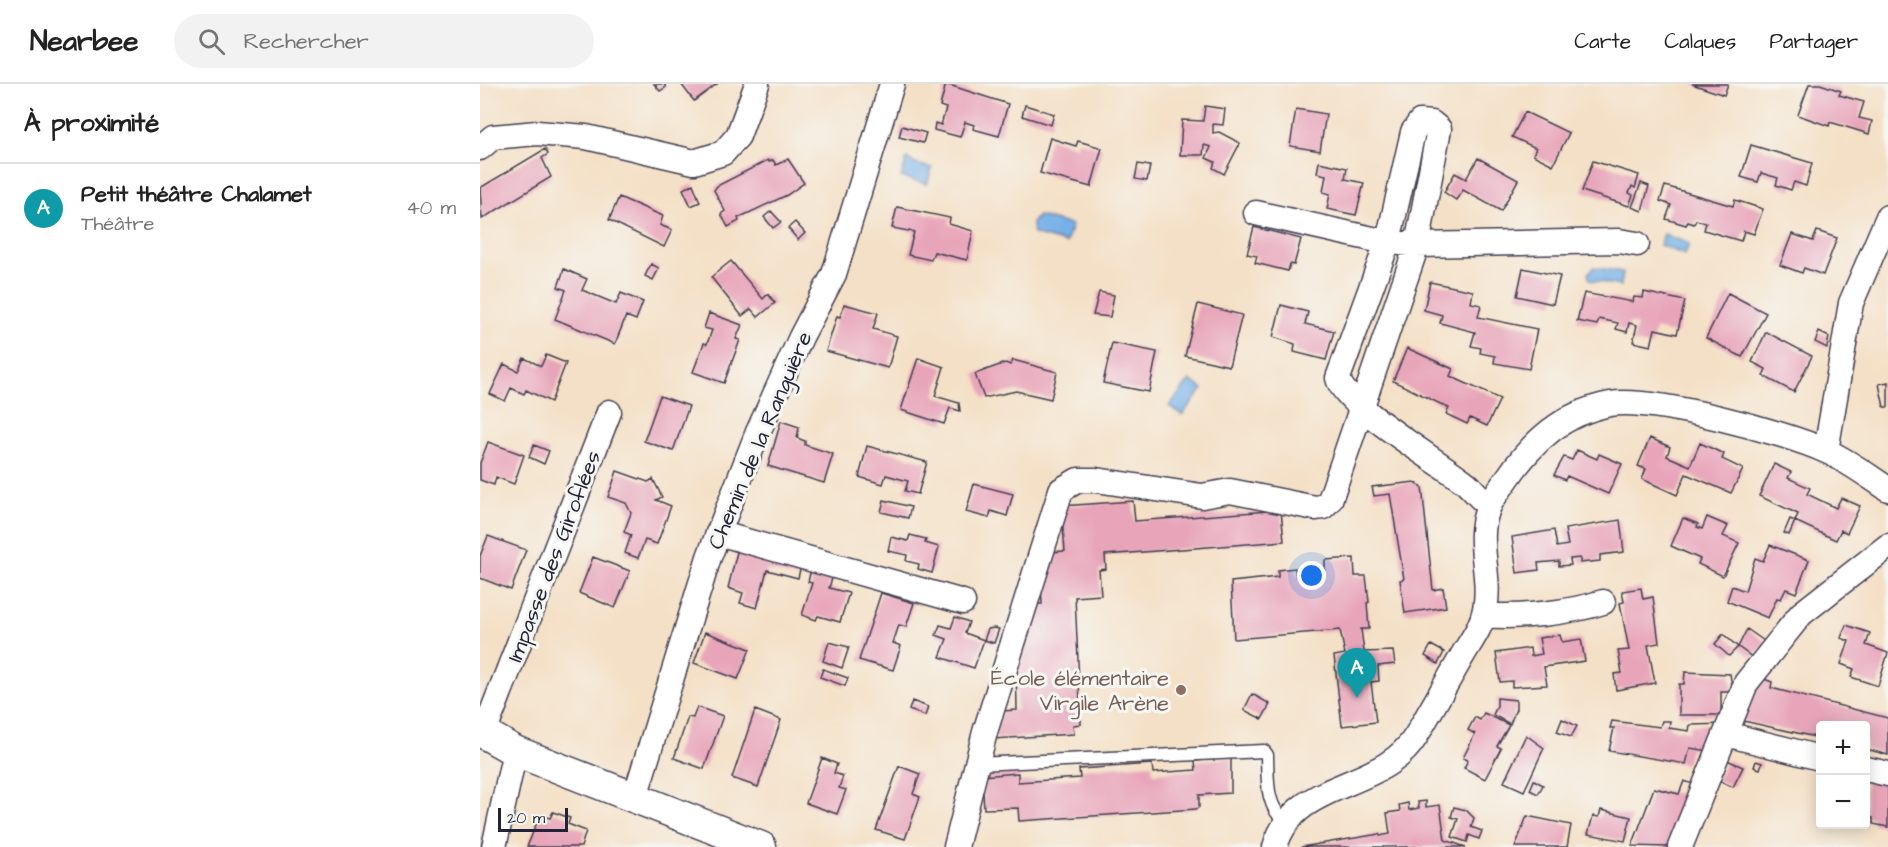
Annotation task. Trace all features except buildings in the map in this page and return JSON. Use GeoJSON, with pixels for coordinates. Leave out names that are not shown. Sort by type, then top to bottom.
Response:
{"type":"FeatureCollection","features":[{"type":"Feature","properties":{"kind":"street","name":"Chemin de la Ranguière"},"geometry":{"type":"LineString","coordinates":[[634,800],[718,533],[758,432],[801,337],[834,274],[892,84]]}},
{"type":"Feature","properties":{"kind":"street"},"geometry":{"type":"LineString","coordinates":[[480,148],[493,137],[537,133],[586,137],[694,162],[723,153],[738,136],[757,86]]}},
{"type":"Feature","properties":{"kind":"street"},"geometry":{"type":"LineString","coordinates":[[956,847],[977,764],[1060,490],[1078,480],[1202,496],[1230,491],[1315,508],[1323,507],[1330,500],[1362,408],[1416,245],[1438,136],[1436,125],[1426,121],[1420,122],[1413,132],[1388,242],[1338,378],[1340,386],[1362,408],[1466,483],[1489,505]]}},
{"type":"Feature","properties":{"kind":"street"},"geometry":{"type":"LineString","coordinates":[[1256,213],[1388,242],[1416,245],[1619,241],[1637,244]]}},
{"type":"Feature","properties":{"kind":"street"},"geometry":{"type":"LineString","coordinates":[[1826,451],[1851,303],[1888,217]]}},
{"type":"Feature","properties":{"kind":"street"},"geometry":{"type":"LineString","coordinates":[[1379,267],[1407,274]]}},
{"type":"Feature","properties":{"kind":"street"},"geometry":{"type":"LineString","coordinates":[[1275,847],[1286,823],[1303,804],[1387,765],[1406,750],[1484,615],[1486,594],[1482,546],[1483,527],[1489,505],[1523,455],[1562,421],[1610,404],[1632,403],[1743,424],[1826,451],[1888,489]]}},
{"type":"Feature","properties":{"kind":"street","name":"Impasse des Giroflées"},"geometry":{"type":"LineString","coordinates":[[482,732],[609,412]]}},
{"type":"Feature","properties":{"kind":"street"},"geometry":{"type":"LineString","coordinates":[[718,533],[963,602]]}},
{"type":"Feature","properties":{"kind":"street"},"geometry":{"type":"LineString","coordinates":[[1680,847],[1746,683],[1801,614],[1888,546]]}},
{"type":"Feature","properties":{"kind":"street"},"geometry":{"type":"LineString","coordinates":[[1484,615],[1498,616],[1582,609],[1603,602]]}},
{"type":"Feature","properties":{"kind":"street"},"geometry":{"type":"LineString","coordinates":[[482,732],[515,751],[634,800],[761,847]]}},
{"type":"Feature","properties":{"kind":"street"},"geometry":{"type":"LineString","coordinates":[[1726,734],[1816,757]]}},
{"type":"Feature","properties":{"kind":"street"},"geometry":{"type":"LineString","coordinates":[[494,847],[515,751]]}},
{"type":"Feature","properties":{"kind":"street"},"geometry":{"type":"LineString","coordinates":[[1870,770],[1888,774]]}},
{"type":"Feature","properties":{"kind":"lane"},"geometry":{"type":"LineString","coordinates":[[977,764],[1264,751],[1267,755],[1270,801],[1276,815],[1286,823]]}},
{"type":"Feature","properties":{"kind":"water"},"geometry":{"type":"Polygon","coordinates":[[[907,158],[915,164],[932,168],[927,184],[901,177],[907,158]]]}},
{"type":"Feature","properties":{"kind":"water"},"geometry":{"type":"Polygon","coordinates":[[[1038,216],[1072,225],[1066,243],[1033,234],[1032,223],[1038,216]]]}},
{"type":"Feature","properties":{"kind":"water"},"geometry":{"type":"Polygon","coordinates":[[[1664,234],[1689,244],[1685,255],[1660,245],[1664,234]]]}},
{"type":"Feature","properties":{"kind":"water"},"geometry":{"type":"Polygon","coordinates":[[[1593,267],[1623,272],[1621,286],[1590,280],[1588,274],[1593,267]]]}},
{"type":"Feature","properties":{"kind":"water"},"geometry":{"type":"Polygon","coordinates":[[[1190,380],[1203,389],[1182,415],[1169,406],[1190,380]]]}},
{"type":"Feature","properties":{"kind":"place","name":"École élémentaire Virgile Arène"},"geometry":{"type":"Point","coordinates":[1181,690]}},
{"type":"Feature","properties":{"kind":"place","name":"Petit théâtre Chalamet"},"geometry":{"type":"Point","coordinates":[1357,698]}}]}
